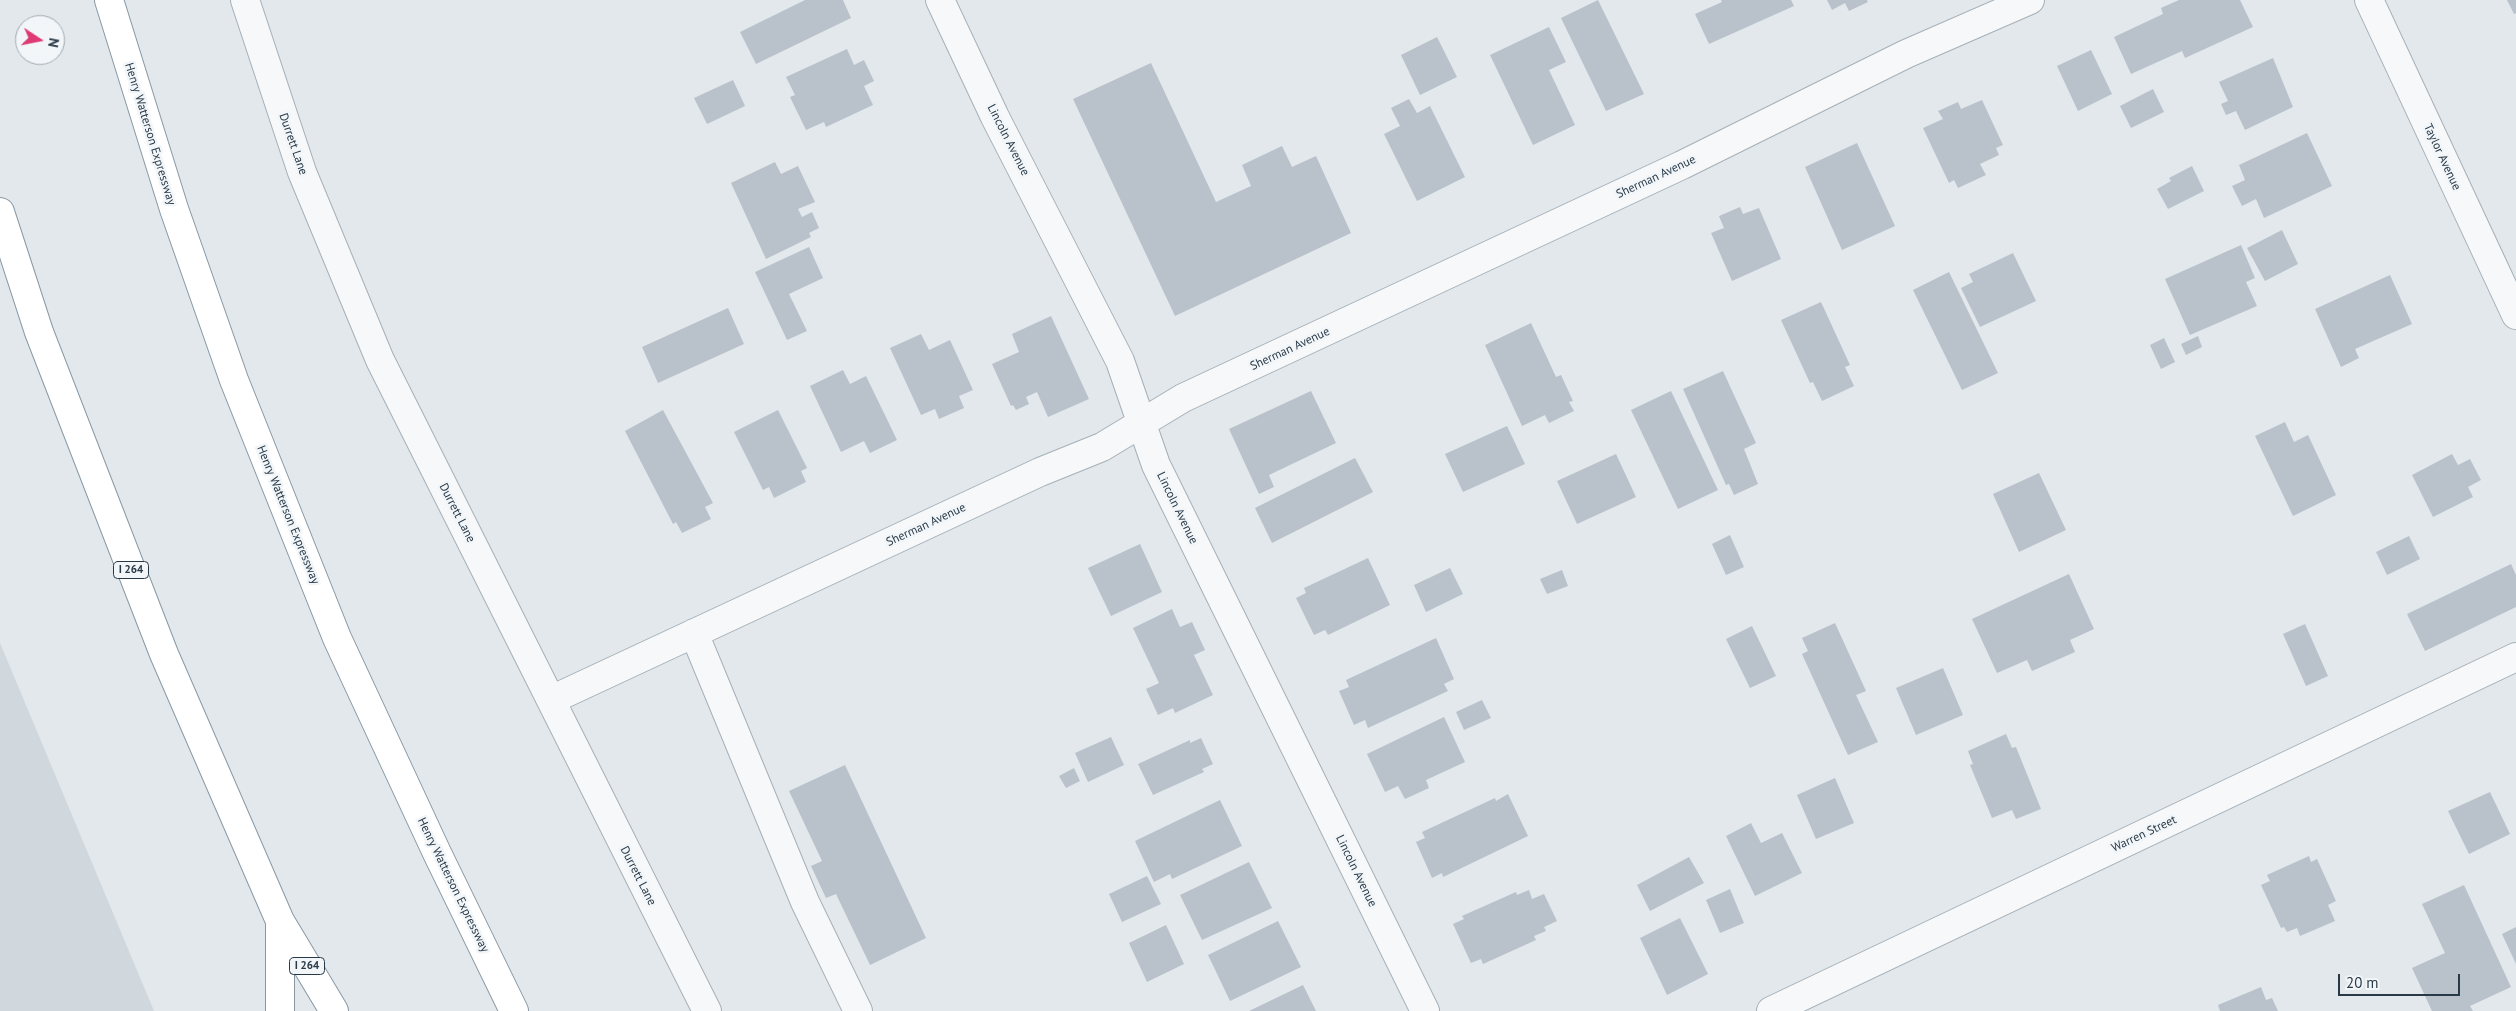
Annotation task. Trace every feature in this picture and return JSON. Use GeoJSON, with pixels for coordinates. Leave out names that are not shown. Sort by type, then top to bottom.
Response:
{"type":"FeatureCollection","features":[{"type":"Feature","properties":{"kind":"highway","name":"Henry Watterson Expressway"},"geometry":{"type":"LineString","coordinates":[[108,0],[174,209],[231,371],[337,638],[437,853],[514,1011]]}},
{"type":"Feature","properties":{"kind":"highway","name":"I 264"},"geometry":{"type":"LineString","coordinates":[[0,212],[39,332],[164,654],[280,921],[334,1011]]}},
{"type":"Feature","properties":{"kind":"highway"},"geometry":{"type":"LineString","coordinates":[[280,921],[280,1011]]}},
{"type":"Feature","properties":{"kind":"street","name":"Durrett Lane"},"geometry":{"type":"LineString","coordinates":[[245,0],[302,172],[380,360],[707,1011]]}},
{"type":"Feature","properties":{"kind":"street","name":"Lincoln Avenue"},"geometry":{"type":"LineString","coordinates":[[940,0],[995,117],[1120,362],[1156,465],[1425,1011]]}},
{"type":"Feature","properties":{"kind":"street","name":"Sherman Avenue"},"geometry":{"type":"LineString","coordinates":[[551,700],[1040,472],[1102,447],[1192,394],[1673,169],[1906,54],[2030,0]]}},
{"type":"Feature","properties":{"kind":"street","name":"Taylor Avenue"},"geometry":{"type":"LineString","coordinates":[[2369,0],[2516,315]]}},
{"type":"Feature","properties":{"kind":"street"},"geometry":{"type":"LineString","coordinates":[[694,633],[805,902],[858,1011]]}},
{"type":"Feature","properties":{"kind":"street","name":"Warren Street"},"geometry":{"type":"LineString","coordinates":[[1771,1011],[2516,657]]}},
{"type":"Feature","properties":{"kind":"shaded area"},"geometry":{"type":"Polygon","coordinates":[[[0,643],[154,1011],[0,1011],[0,643]]]}},
{"type":"Feature","properties":{"kind":"building"},"geometry":{"type":"Polygon","coordinates":[[[805,0],[843,0],[851,18],[756,64],[740,32],[805,0]]]}},
{"type":"Feature","properties":{"kind":"building"},"geometry":{"type":"Polygon","coordinates":[[[1598,0],[1644,94],[1606,111],[1561,18],[1598,0]]]}},
{"type":"Feature","properties":{"kind":"building"},"geometry":{"type":"Polygon","coordinates":[[[1721,0],[1791,0],[1794,6],[1709,44],[1695,14],[1722,2],[1721,0]]]}},
{"type":"Feature","properties":{"kind":"building"},"geometry":{"type":"Polygon","coordinates":[[[1827,0],[1867,0],[1868,2],[1849,11],[1845,3],[1832,10],[1827,0]]]}},
{"type":"Feature","properties":{"kind":"building"},"geometry":{"type":"Polygon","coordinates":[[[2179,0],[2240,0],[2253,27],[2185,58],[2182,51],[2131,74],[2114,37],[2163,14],[2161,8],[2179,0]]]}},
{"type":"Feature","properties":{"kind":"building"},"geometry":{"type":"Polygon","coordinates":[[[2507,0],[2516,0],[2516,13],[2514,14],[2507,0]]]}},
{"type":"Feature","properties":{"kind":"building"},"geometry":{"type":"Polygon","coordinates":[[[1549,27],[1566,62],[1549,70],[1575,125],[1533,145],[1490,55],[1549,27]]]}},
{"type":"Feature","properties":{"kind":"building"},"geometry":{"type":"Polygon","coordinates":[[[1437,37],[1457,77],[1420,95],[1401,55],[1437,37]]]}},
{"type":"Feature","properties":{"kind":"building"},"geometry":{"type":"Polygon","coordinates":[[[847,49],[854,65],[864,60],[874,81],[864,86],[873,105],[826,127],[824,122],[806,130],[790,97],[795,95],[786,77],[847,49]]]}},
{"type":"Feature","properties":{"kind":"building"},"geometry":{"type":"Polygon","coordinates":[[[2091,50],[2112,94],[2078,111],[2057,66],[2091,50]]]}},
{"type":"Feature","properties":{"kind":"building"},"geometry":{"type":"Polygon","coordinates":[[[2273,58],[2293,107],[2245,130],[2236,111],[2226,115],[2221,104],[2228,101],[2219,82],[2273,58]]]}},
{"type":"Feature","properties":{"kind":"building"},"geometry":{"type":"Polygon","coordinates":[[[1151,63],[1216,202],[1251,186],[1242,165],[1282,146],[1292,167],[1316,156],[1351,233],[1175,316],[1073,99],[1151,63]]]}},
{"type":"Feature","properties":{"kind":"building"},"geometry":{"type":"Polygon","coordinates":[[[733,80],[745,106],[707,124],[694,98],[733,80]]]}},
{"type":"Feature","properties":{"kind":"building"},"geometry":{"type":"Polygon","coordinates":[[[2153,89],[2164,112],[2131,128],[2120,106],[2153,89]]]}},
{"type":"Feature","properties":{"kind":"building"},"geometry":{"type":"Polygon","coordinates":[[[1409,99],[1417,113],[1430,106],[1465,177],[1417,201],[1384,134],[1400,126],[1391,108],[1409,99]]]}},
{"type":"Feature","properties":{"kind":"building"},"geometry":{"type":"Polygon","coordinates":[[[1982,100],[2003,145],[1996,148],[1999,155],[1980,164],[1986,175],[1958,188],[1954,180],[1949,183],[1923,128],[1943,119],[1938,111],[1958,102],[1961,109],[1982,100]]]}},
{"type":"Feature","properties":{"kind":"building"},"geometry":{"type":"Polygon","coordinates":[[[2307,133],[2332,186],[2264,218],[2256,199],[2242,206],[2232,186],[2245,180],[2239,165],[2307,133]]]}},
{"type":"Feature","properties":{"kind":"building"},"geometry":{"type":"Polygon","coordinates":[[[1857,143],[1895,226],[1842,250],[1805,167],[1857,143]]]}},
{"type":"Feature","properties":{"kind":"building"},"geometry":{"type":"Polygon","coordinates":[[[775,162],[781,174],[798,166],[815,202],[798,209],[802,217],[812,212],[819,228],[809,233],[811,237],[766,259],[731,183],[775,162]]]}},
{"type":"Feature","properties":{"kind":"building"},"geometry":{"type":"Polygon","coordinates":[[[2192,166],[2204,191],[2168,209],[2157,189],[2171,181],[2169,178],[2192,166]]]}},
{"type":"Feature","properties":{"kind":"building"},"geometry":{"type":"Polygon","coordinates":[[[1740,207],[1743,214],[1759,208],[1781,259],[1732,281],[1711,233],[1724,228],[1719,216],[1740,207]]]}},
{"type":"Feature","properties":{"kind":"building"},"geometry":{"type":"Polygon","coordinates":[[[2282,230],[2298,264],[2265,281],[2247,248],[2282,230]]]}},
{"type":"Feature","properties":{"kind":"building"},"geometry":{"type":"Polygon","coordinates":[[[2241,245],[2255,278],[2246,282],[2257,306],[2190,335],[2165,279],[2241,245]]]}},
{"type":"Feature","properties":{"kind":"building"},"geometry":{"type":"Polygon","coordinates":[[[809,247],[823,278],[789,294],[807,331],[787,340],[755,272],[809,247]]]}},
{"type":"Feature","properties":{"kind":"building"},"geometry":{"type":"Polygon","coordinates":[[[2013,253],[2036,301],[1980,327],[1961,288],[1973,282],[1969,274],[2013,253]]]}},
{"type":"Feature","properties":{"kind":"building"},"geometry":{"type":"Polygon","coordinates":[[[1949,272],[1998,373],[1962,390],[1913,290],[1949,272]]]}},
{"type":"Feature","properties":{"kind":"building"},"geometry":{"type":"Polygon","coordinates":[[[2390,275],[2412,324],[2355,349],[2359,358],[2341,367],[2315,309],[2390,275]]]}},
{"type":"Feature","properties":{"kind":"building"},"geometry":{"type":"Polygon","coordinates":[[[1821,302],[1850,365],[1845,367],[1854,386],[1822,401],[1813,382],[1810,383],[1781,320],[1821,302]]]}},
{"type":"Feature","properties":{"kind":"building"},"geometry":{"type":"Polygon","coordinates":[[[728,308],[744,344],[658,383],[642,347],[728,308]]]}},
{"type":"Feature","properties":{"kind":"building"},"geometry":{"type":"Polygon","coordinates":[[[1051,316],[1089,399],[1048,417],[1037,392],[1026,397],[1029,404],[1016,410],[1013,405],[1011,406],[992,364],[1019,352],[1012,334],[1051,316]]]}},
{"type":"Feature","properties":{"kind":"building"},"geometry":{"type":"Polygon","coordinates":[[[1531,323],[1556,377],[1561,375],[1573,401],[1569,402],[1574,411],[1549,423],[1545,415],[1522,426],[1485,345],[1531,323]]]}},
{"type":"Feature","properties":{"kind":"building"},"geometry":{"type":"Polygon","coordinates":[[[921,334],[929,350],[950,340],[973,390],[959,396],[964,408],[939,419],[935,409],[921,415],[890,348],[921,334]]]}},
{"type":"Feature","properties":{"kind":"building"},"geometry":{"type":"Polygon","coordinates":[[[2198,336],[2202,347],[2186,355],[2181,344],[2198,336]]]}},
{"type":"Feature","properties":{"kind":"building"},"geometry":{"type":"Polygon","coordinates":[[[2164,338],[2175,362],[2161,369],[2150,345],[2164,338]]]}},
{"type":"Feature","properties":{"kind":"building"},"geometry":{"type":"Polygon","coordinates":[[[843,370],[850,384],[866,376],[897,440],[870,453],[864,441],[841,452],[810,386],[843,370]]]}},
{"type":"Feature","properties":{"kind":"building"},"geometry":{"type":"Polygon","coordinates":[[[1723,371],[1756,443],[1744,449],[1758,484],[1734,495],[1729,484],[1726,485],[1683,389],[1723,371]]]}},
{"type":"Feature","properties":{"kind":"building"},"geometry":{"type":"Polygon","coordinates":[[[1311,391],[1336,443],[1269,475],[1274,487],[1259,494],[1229,429],[1311,391]]]}},
{"type":"Feature","properties":{"kind":"building"},"geometry":{"type":"Polygon","coordinates":[[[1671,391],[1718,490],[1678,509],[1631,410],[1671,391]]]}},
{"type":"Feature","properties":{"kind":"building"},"geometry":{"type":"Polygon","coordinates":[[[663,410],[713,503],[705,507],[711,519],[682,533],[676,522],[673,524],[625,431],[663,410]]]}},
{"type":"Feature","properties":{"kind":"building"},"geometry":{"type":"Polygon","coordinates":[[[778,410],[807,468],[801,471],[806,482],[774,498],[769,487],[763,490],[734,432],[778,410]]]}},
{"type":"Feature","properties":{"kind":"building"},"geometry":{"type":"Polygon","coordinates":[[[2285,422],[2294,442],[2308,435],[2336,495],[2293,516],[2255,436],[2285,422]]]}},
{"type":"Feature","properties":{"kind":"building"},"geometry":{"type":"Polygon","coordinates":[[[1507,426],[1525,464],[1463,492],[1445,454],[1507,426]]]}},
{"type":"Feature","properties":{"kind":"building"},"geometry":{"type":"Polygon","coordinates":[[[1616,454],[1636,497],[1577,524],[1557,481],[1616,454]]]}},
{"type":"Feature","properties":{"kind":"building"},"geometry":{"type":"Polygon","coordinates":[[[2452,454],[2458,465],[2470,459],[2481,480],[2468,487],[2473,497],[2433,517],[2412,475],[2452,454]]]}},
{"type":"Feature","properties":{"kind":"building"},"geometry":{"type":"Polygon","coordinates":[[[1355,458],[1373,492],[1272,543],[1255,508],[1355,458]]]}},
{"type":"Feature","properties":{"kind":"building"},"geometry":{"type":"Polygon","coordinates":[[[2039,473],[2066,530],[2019,552],[1993,494],[2039,473]]]}},
{"type":"Feature","properties":{"kind":"building"},"geometry":{"type":"Polygon","coordinates":[[[1730,535],[1744,567],[1726,575],[1712,544],[1730,535]]]}},
{"type":"Feature","properties":{"kind":"building"},"geometry":{"type":"Polygon","coordinates":[[[2409,536],[2420,559],[2387,575],[2376,552],[2409,536]]]}},
{"type":"Feature","properties":{"kind":"building"},"geometry":{"type":"Polygon","coordinates":[[[1140,544],[1162,592],[1111,616],[1088,568],[1140,544]]]}},
{"type":"Feature","properties":{"kind":"building"},"geometry":{"type":"Polygon","coordinates":[[[1368,558],[1390,605],[1328,635],[1325,630],[1314,635],[1296,598],[1306,593],[1304,588],[1368,558]]]}},
{"type":"Feature","properties":{"kind":"building"},"geometry":{"type":"Polygon","coordinates":[[[2511,564],[2516,575],[2516,607],[2425,651],[2407,614],[2511,564]]]}},
{"type":"Feature","properties":{"kind":"building"},"geometry":{"type":"Polygon","coordinates":[[[1450,568],[1463,594],[1426,612],[1414,585],[1450,568]]]}},
{"type":"Feature","properties":{"kind":"building"},"geometry":{"type":"Polygon","coordinates":[[[1562,570],[1568,586],[1547,594],[1540,579],[1562,570]]]}},
{"type":"Feature","properties":{"kind":"building"},"geometry":{"type":"Polygon","coordinates":[[[2069,574],[2094,629],[2070,640],[2075,652],[2032,671],[2027,660],[1997,673],[1972,619],[2069,574]]]}},
{"type":"Feature","properties":{"kind":"building"},"geometry":{"type":"Polygon","coordinates":[[[1172,609],[1180,627],[1192,622],[1205,650],[1194,655],[1213,695],[1175,713],[1173,708],[1158,715],[1146,689],[1159,683],[1133,628],[1172,609]]]}},
{"type":"Feature","properties":{"kind":"building"},"geometry":{"type":"Polygon","coordinates":[[[1835,623],[1866,691],[1856,695],[1878,742],[1848,755],[1802,654],[1808,651],[1802,638],[1835,623]]]}},
{"type":"Feature","properties":{"kind":"building"},"geometry":{"type":"Polygon","coordinates":[[[2305,624],[2328,676],[2306,686],[2283,634],[2305,624]]]}},
{"type":"Feature","properties":{"kind":"building"},"geometry":{"type":"Polygon","coordinates":[[[1752,626],[1776,676],[1750,688],[1726,639],[1752,626]]]}},
{"type":"Feature","properties":{"kind":"building"},"geometry":{"type":"Polygon","coordinates":[[[1436,638],[1454,679],[1444,684],[1448,691],[1368,728],[1365,720],[1354,725],[1339,691],[1349,687],[1346,680],[1436,638]]]}},
{"type":"Feature","properties":{"kind":"building"},"geometry":{"type":"Polygon","coordinates":[[[1943,668],[1963,715],[1916,735],[1896,688],[1943,668]]]}},
{"type":"Feature","properties":{"kind":"building"},"geometry":{"type":"Polygon","coordinates":[[[1482,700],[1491,718],[1464,730],[1456,712],[1482,700]]]}},
{"type":"Feature","properties":{"kind":"building"},"geometry":{"type":"Polygon","coordinates":[[[1444,717],[1465,762],[1426,780],[1429,788],[1405,799],[1398,786],[1385,792],[1367,754],[1444,717]]]}},
{"type":"Feature","properties":{"kind":"building"},"geometry":{"type":"Polygon","coordinates":[[[2006,734],[2012,748],[2016,747],[2041,809],[2016,819],[2012,810],[1992,818],[1970,765],[1973,764],[1968,751],[2006,734]]]}},
{"type":"Feature","properties":{"kind":"building"},"geometry":{"type":"Polygon","coordinates":[[[1111,737],[1124,765],[1088,782],[1075,753],[1111,737]]]}},
{"type":"Feature","properties":{"kind":"building"},"geometry":{"type":"Polygon","coordinates":[[[1201,738],[1213,764],[1202,769],[1204,772],[1153,795],[1138,764],[1190,740],[1190,743],[1201,738]]]}},
{"type":"Feature","properties":{"kind":"building"},"geometry":{"type":"Polygon","coordinates":[[[845,765],[926,938],[870,965],[836,894],[826,898],[811,866],[822,861],[789,791],[845,765]]]}},
{"type":"Feature","properties":{"kind":"building"},"geometry":{"type":"Polygon","coordinates":[[[1074,768],[1080,781],[1066,788],[1059,776],[1074,768]]]}},
{"type":"Feature","properties":{"kind":"building"},"geometry":{"type":"Polygon","coordinates":[[[1835,778],[1854,823],[1816,839],[1797,795],[1835,778]]]}},
{"type":"Feature","properties":{"kind":"building"},"geometry":{"type":"Polygon","coordinates":[[[2490,792],[2510,834],[2469,854],[2448,811],[2490,792]]]}},
{"type":"Feature","properties":{"kind":"building"},"geometry":{"type":"Polygon","coordinates":[[[1508,794],[1528,836],[1443,877],[1442,873],[1432,878],[1416,842],[1425,838],[1422,832],[1495,798],[1496,801],[1508,794]]]}},
{"type":"Feature","properties":{"kind":"building"},"geometry":{"type":"Polygon","coordinates":[[[1220,800],[1242,846],[1172,879],[1170,874],[1154,882],[1135,841],[1220,800]]]}},
{"type":"Feature","properties":{"kind":"building"},"geometry":{"type":"Polygon","coordinates":[[[1751,823],[1761,843],[1782,833],[1802,873],[1755,896],[1726,836],[1751,823]]]}},
{"type":"Feature","properties":{"kind":"building"},"geometry":{"type":"Polygon","coordinates":[[[2309,856],[2311,862],[2317,859],[2336,901],[2328,905],[2335,921],[2300,936],[2297,928],[2287,932],[2284,927],[2281,928],[2261,885],[2270,881],[2267,875],[2309,856]]]}},
{"type":"Feature","properties":{"kind":"building"},"geometry":{"type":"Polygon","coordinates":[[[1689,857],[1704,883],[1650,911],[1637,885],[1689,857]]]}},
{"type":"Feature","properties":{"kind":"building"},"geometry":{"type":"Polygon","coordinates":[[[1249,862],[1272,908],[1202,940],[1180,895],[1249,862]]]}},
{"type":"Feature","properties":{"kind":"building"},"geometry":{"type":"Polygon","coordinates":[[[1147,876],[1161,904],[1122,922],[1109,894],[1147,876]]]}},
{"type":"Feature","properties":{"kind":"building"},"geometry":{"type":"Polygon","coordinates":[[[2464,885],[2511,987],[2470,1006],[2473,1011],[2432,1011],[2412,968],[2445,953],[2422,904],[2464,885]]]}},
{"type":"Feature","properties":{"kind":"building"},"geometry":{"type":"Polygon","coordinates":[[[1730,889],[1744,923],[1720,933],[1706,900],[1730,889]]]}},
{"type":"Feature","properties":{"kind":"building"},"geometry":{"type":"Polygon","coordinates":[[[1529,890],[1532,899],[1544,894],[1557,921],[1544,927],[1546,931],[1534,936],[1536,940],[1483,964],[1481,959],[1471,963],[1453,924],[1464,919],[1462,916],[1516,892],[1517,895],[1529,890]]]}},
{"type":"Feature","properties":{"kind":"building"},"geometry":{"type":"Polygon","coordinates":[[[1680,918],[1708,974],[1667,995],[1640,938],[1680,918]]]}},
{"type":"Feature","properties":{"kind":"building"},"geometry":{"type":"Polygon","coordinates":[[[1278,921],[1301,967],[1230,1001],[1208,955],[1278,921]]]}},
{"type":"Feature","properties":{"kind":"building"},"geometry":{"type":"Polygon","coordinates":[[[1166,925],[1184,964],[1147,982],[1129,943],[1166,925]]]}},
{"type":"Feature","properties":{"kind":"building"},"geometry":{"type":"Polygon","coordinates":[[[2516,927],[2516,964],[2502,934],[2516,927]]]}},
{"type":"Feature","properties":{"kind":"building"},"geometry":{"type":"Polygon","coordinates":[[[1303,985],[1316,1011],[1249,1011],[1303,985]]]}},
{"type":"Feature","properties":{"kind":"building"},"geometry":{"type":"Polygon","coordinates":[[[2261,987],[2266,1000],[2272,998],[2278,1011],[2220,1011],[2218,1005],[2261,987]]]}}]}
